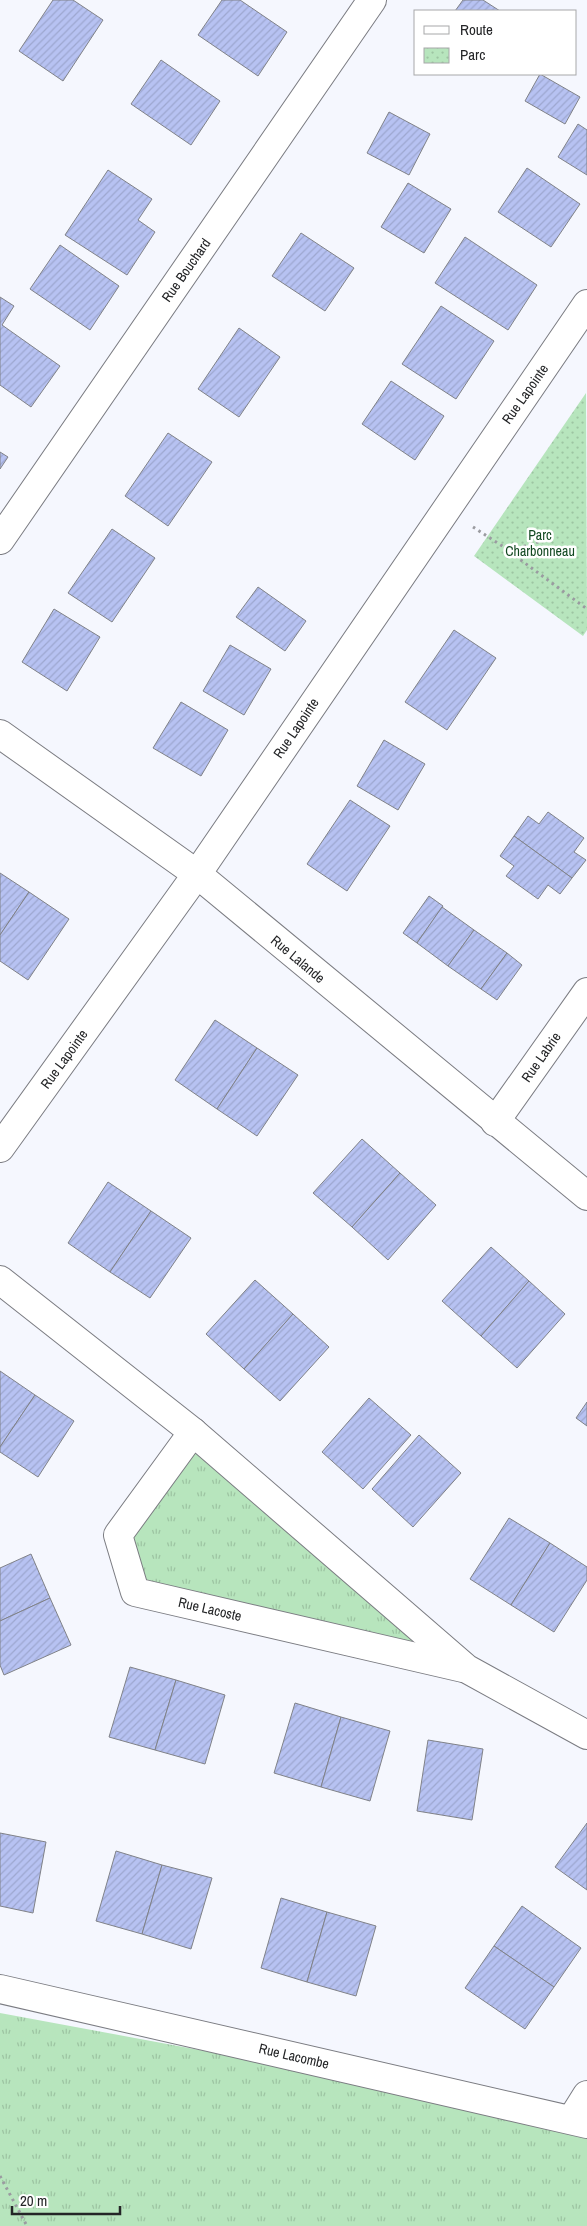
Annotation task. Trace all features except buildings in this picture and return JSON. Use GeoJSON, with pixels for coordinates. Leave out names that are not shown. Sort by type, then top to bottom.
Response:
{"type":"FeatureCollection","features":[{"type":"Feature","properties":{"kind":"street","name":"Rue Bouchard"},"geometry":{"type":"LineString","coordinates":[[0,540],[372,0]]}},
{"type":"Feature","properties":{"kind":"street","name":"Rue Lapointe"},"geometry":{"type":"LineString","coordinates":[[0,1148],[197,874],[587,304]]}},
{"type":"Feature","properties":{"kind":"street","name":"Rue Lalande"},"geometry":{"type":"LineString","coordinates":[[0,734],[197,874],[495,1122],[587,1196]]}},
{"type":"Feature","properties":{"kind":"street","name":"Rue Labrie"},"geometry":{"type":"LineString","coordinates":[[495,1122],[587,992]]}},
{"type":"Feature","properties":{"kind":"street","name":"Rue Lacoste"},"geometry":{"type":"LineString","coordinates":[[0,1280],[193,1432],[467,1669],[587,1735]]}},
{"type":"Feature","properties":{"kind":"street","name":"Rue Lacoste"},"geometry":{"type":"LineString","coordinates":[[193,1432],[118,1535],[135,1592],[467,1669]]}},
{"type":"Feature","properties":{"kind":"street","name":"Rue Lacombe"},"geometry":{"type":"LineString","coordinates":[[0,1989],[580,2122]]}},
{"type":"Feature","properties":{"kind":"street"},"geometry":{"type":"LineString","coordinates":[[580,2122],[587,2095]]}},
{"type":"Feature","properties":{"kind":"path"},"geometry":{"type":"LineString","coordinates":[[446,508],[510,551],[587,609]]}},
{"type":"Feature","properties":{"kind":"path"},"geometry":{"type":"LineString","coordinates":[[510,551],[553,537]]}},
{"type":"Feature","properties":{"kind":"path"},"geometry":{"type":"LineString","coordinates":[[0,2176],[27,2226]]}},
{"type":"Feature","properties":{"kind":"green space","name":"Parc Charbonneau"},"geometry":{"type":"Polygon","coordinates":[[[586,393],[587,630],[583,636],[474,556],[586,393]]]}},
{"type":"Feature","properties":{"kind":"green space"},"geometry":{"type":"Polygon","coordinates":[[[193,1432],[467,1669],[135,1592],[118,1535],[193,1432]]]}},
{"type":"Feature","properties":{"kind":"green space"},"geometry":{"type":"Polygon","coordinates":[[[0,2013],[572,2119],[587,2126],[587,2226],[0,2226],[0,2013]]]}}]}
